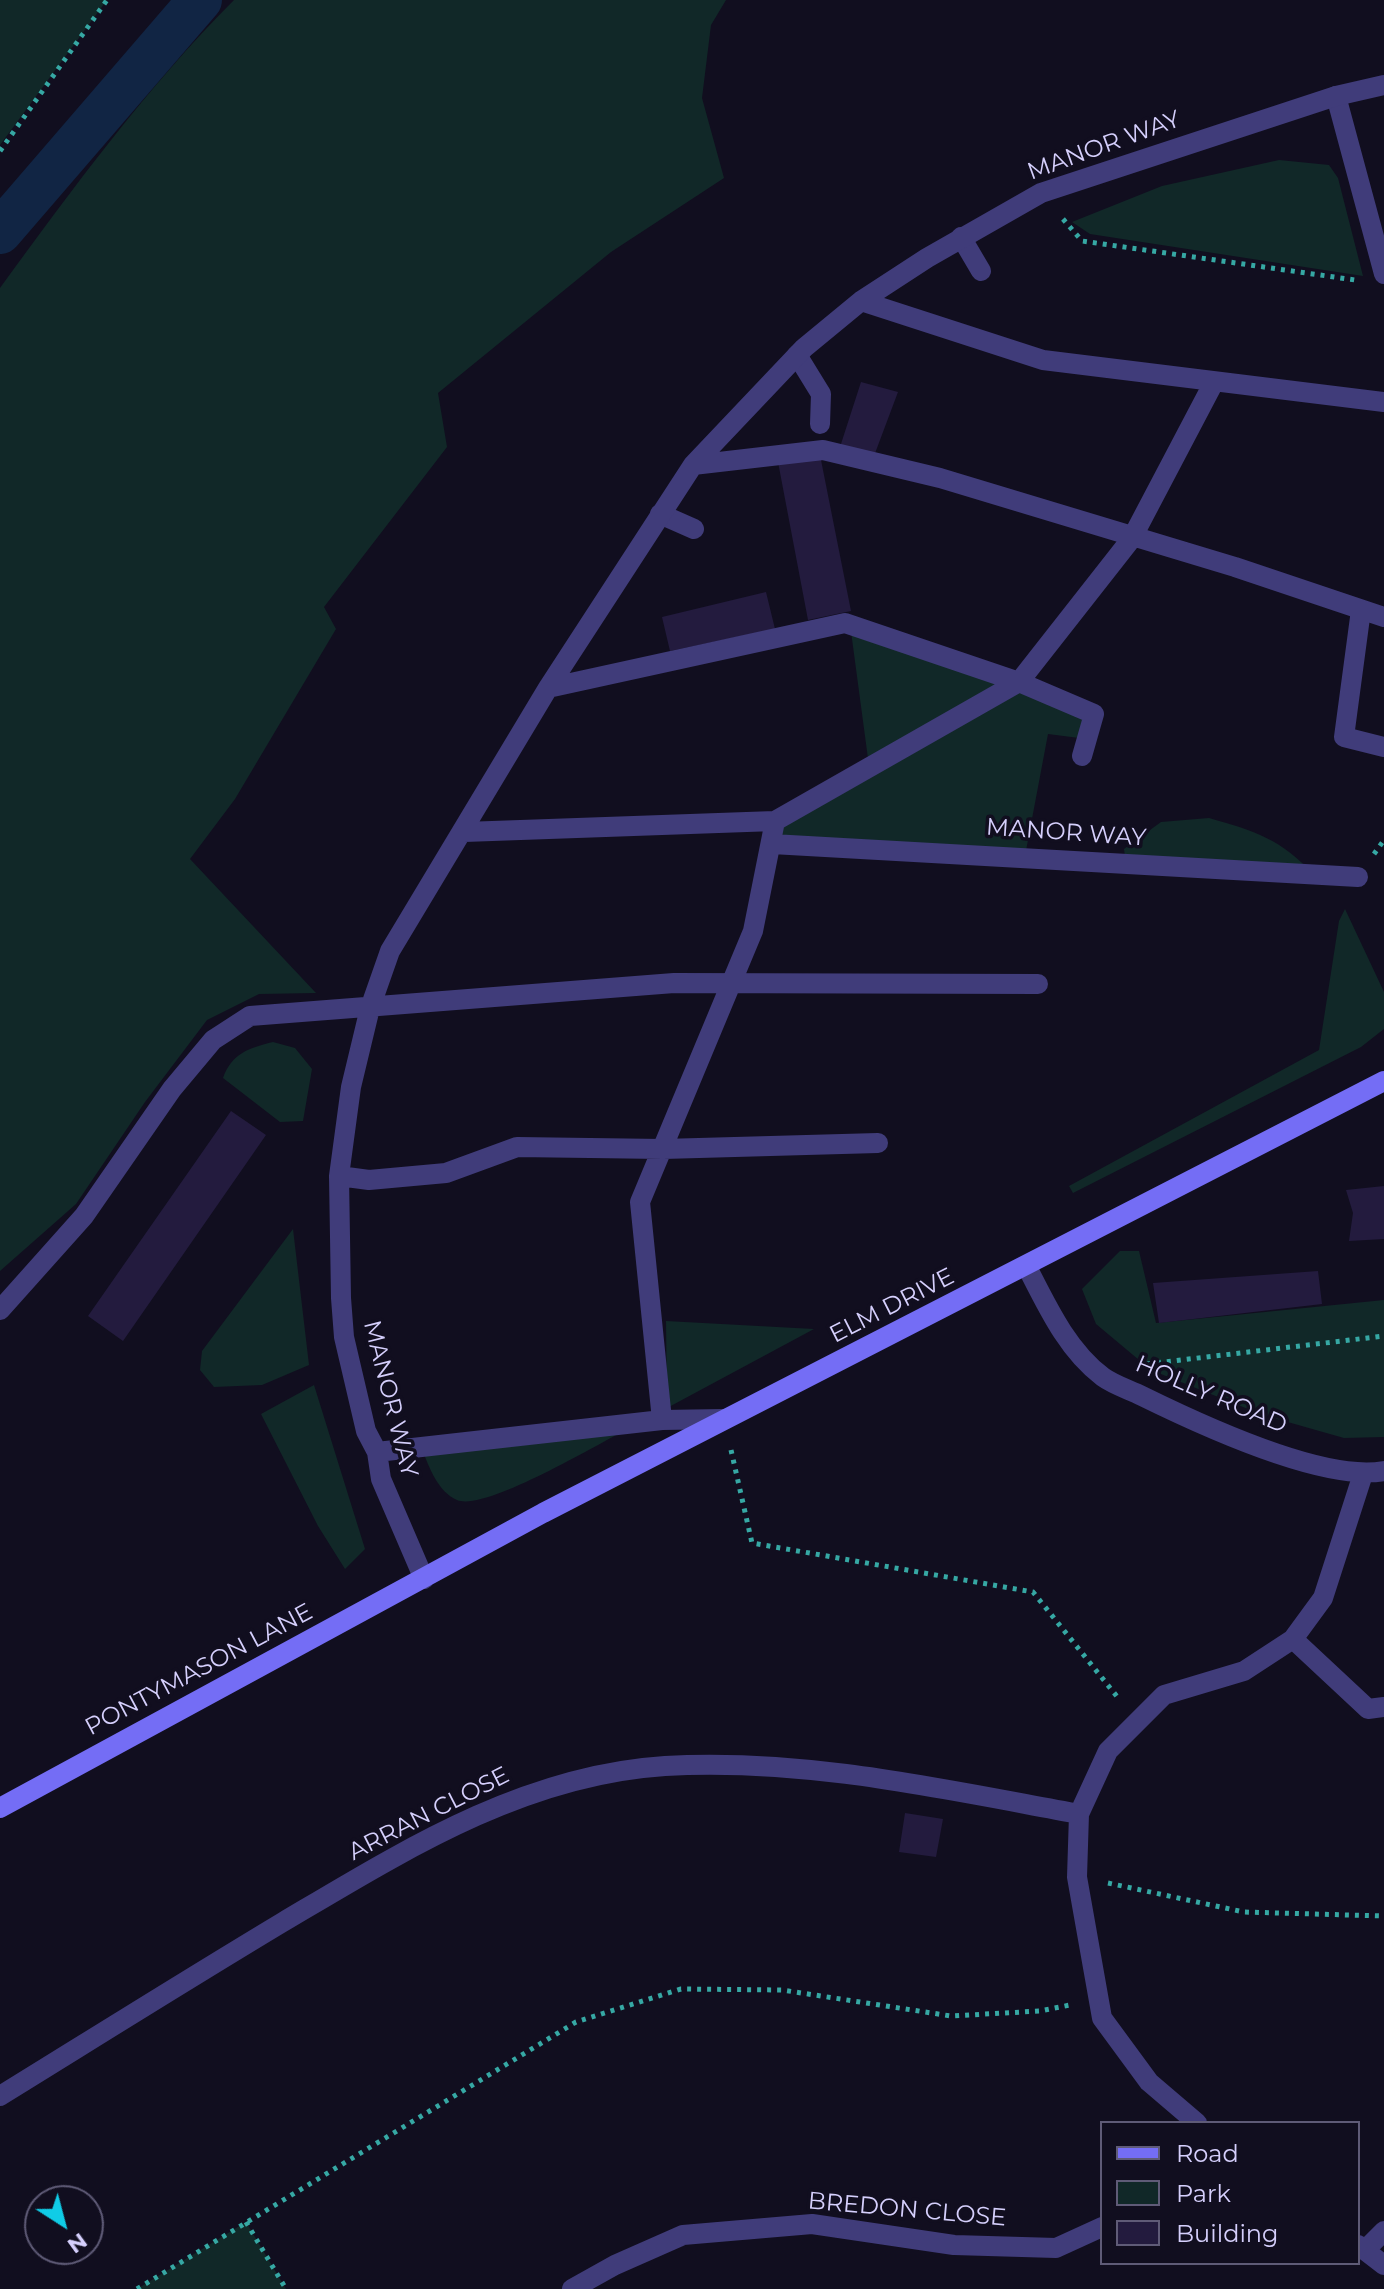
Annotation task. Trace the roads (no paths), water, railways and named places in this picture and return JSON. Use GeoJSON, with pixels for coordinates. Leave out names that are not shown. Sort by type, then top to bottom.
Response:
{"type":"FeatureCollection","features":[{"type":"Feature","properties":{"kind":"street","name":"MANOR WAY"},"geometry":{"type":"LineString","coordinates":[[424,1579],[381,1479],[377,1452],[366,1431],[344,1337],[339,1176],[351,1087],[370,1008],[390,951],[548,688],[693,465],[797,355],[861,301],[961,237],[1041,193],[1085,176],[1336,96],[1384,85]]}},
{"type":"Feature","properties":{"kind":"street"},"geometry":{"type":"LineString","coordinates":[[1336,96],[1376,278]]}},
{"type":"Feature","properties":{"kind":"street"},"geometry":{"type":"LineString","coordinates":[[961,237],[981,271]]}},
{"type":"Feature","properties":{"kind":"street"},"geometry":{"type":"LineString","coordinates":[[861,301],[1043,360],[1384,402]]}},
{"type":"Feature","properties":{"kind":"street"},"geometry":{"type":"LineString","coordinates":[[797,355],[821,394],[820,424]]}},
{"type":"Feature","properties":{"kind":"street"},"geometry":{"type":"LineString","coordinates":[[464,832],[775,821],[1019,682],[1132,538],[1214,382]]}},
{"type":"Feature","properties":{"kind":"street"},"geometry":{"type":"LineString","coordinates":[[693,465],[823,450],[940,478],[1377,612],[1344,737],[1384,747]]}},
{"type":"Feature","properties":{"kind":"street"},"geometry":{"type":"LineString","coordinates":[[660,514],[694,529]]}},
{"type":"Feature","properties":{"kind":"street"},"geometry":{"type":"LineString","coordinates":[[548,688],[845,623],[1019,682],[1094,714],[1082,756]]}},
{"type":"Feature","properties":{"kind":"street"},"geometry":{"type":"LineString","coordinates":[[662,1420],[640,1202],[735,982],[753,931],[775,821]]}},
{"type":"Feature","properties":{"kind":"street","name":"MANOR WAY"},"geometry":{"type":"LineString","coordinates":[[772,844],[1358,877]]}},
{"type":"Feature","properties":{"kind":"street"},"geometry":{"type":"LineString","coordinates":[[0,1310],[84,1216],[172,1089],[213,1040],[250,1016],[307,1009],[370,1008],[674,983],[1038,984]]}},
{"type":"Feature","properties":{"kind":"street","name":"ELM DRIVE"},"geometry":{"type":"LineString","coordinates":[[424,1579],[724,1419],[1027,1267],[1384,1081]]}},
{"type":"Feature","properties":{"kind":"street"},"geometry":{"type":"LineString","coordinates":[[339,1176],[369,1180],[446,1173],[517,1147],[663,1149],[878,1143]]}},
{"type":"Feature","properties":{"kind":"street","name":"HOLLY ROAD"},"geometry":{"type":"LineString","coordinates":[[1027,1267],[1057,1326],[1103,1377],[1193,1421],[1287,1456],[1374,1473]]}},
{"type":"Feature","properties":{"kind":"street"},"geometry":{"type":"LineString","coordinates":[[377,1452],[662,1420],[724,1419]]}},
{"type":"Feature","properties":{"kind":"street"},"geometry":{"type":"LineString","coordinates":[[1195,2121],[1149,2082],[1102,2018],[1077,1877],[1079,1814],[1108,1751],[1164,1695],[1244,1671],[1293,1639],[1323,1598],[1374,1473]]}},
{"type":"Feature","properties":{"kind":"street","name":"PONTYMASON LANE"},"geometry":{"type":"LineString","coordinates":[[0,1808],[424,1579]]}},
{"type":"Feature","properties":{"kind":"street"},"geometry":{"type":"LineString","coordinates":[[1293,1639],[1368,1709],[1384,1707]]}},
{"type":"Feature","properties":{"kind":"street","name":"ARRAN CLOSE"},"geometry":{"type":"LineString","coordinates":[[0,2096],[338,1889],[435,1834],[542,1787],[663,1766],[779,1764],[889,1779],[1079,1814]]}},
{"type":"Feature","properties":{"kind":"street","name":"BREDON CLOSE"},"geometry":{"type":"LineString","coordinates":[[572,2289],[615,2265],[683,2235],[812,2224],[954,2245],[1056,2248],[1100,2228]]}},
{"type":"Feature","properties":{"kind":"street"},"geometry":{"type":"LineString","coordinates":[[1384,2231],[1362,2247],[1384,2265]]}},
{"type":"Feature","properties":{"kind":"waterway"},"geometry":{"type":"LineString","coordinates":[[0,232],[200,0]]}}]}
